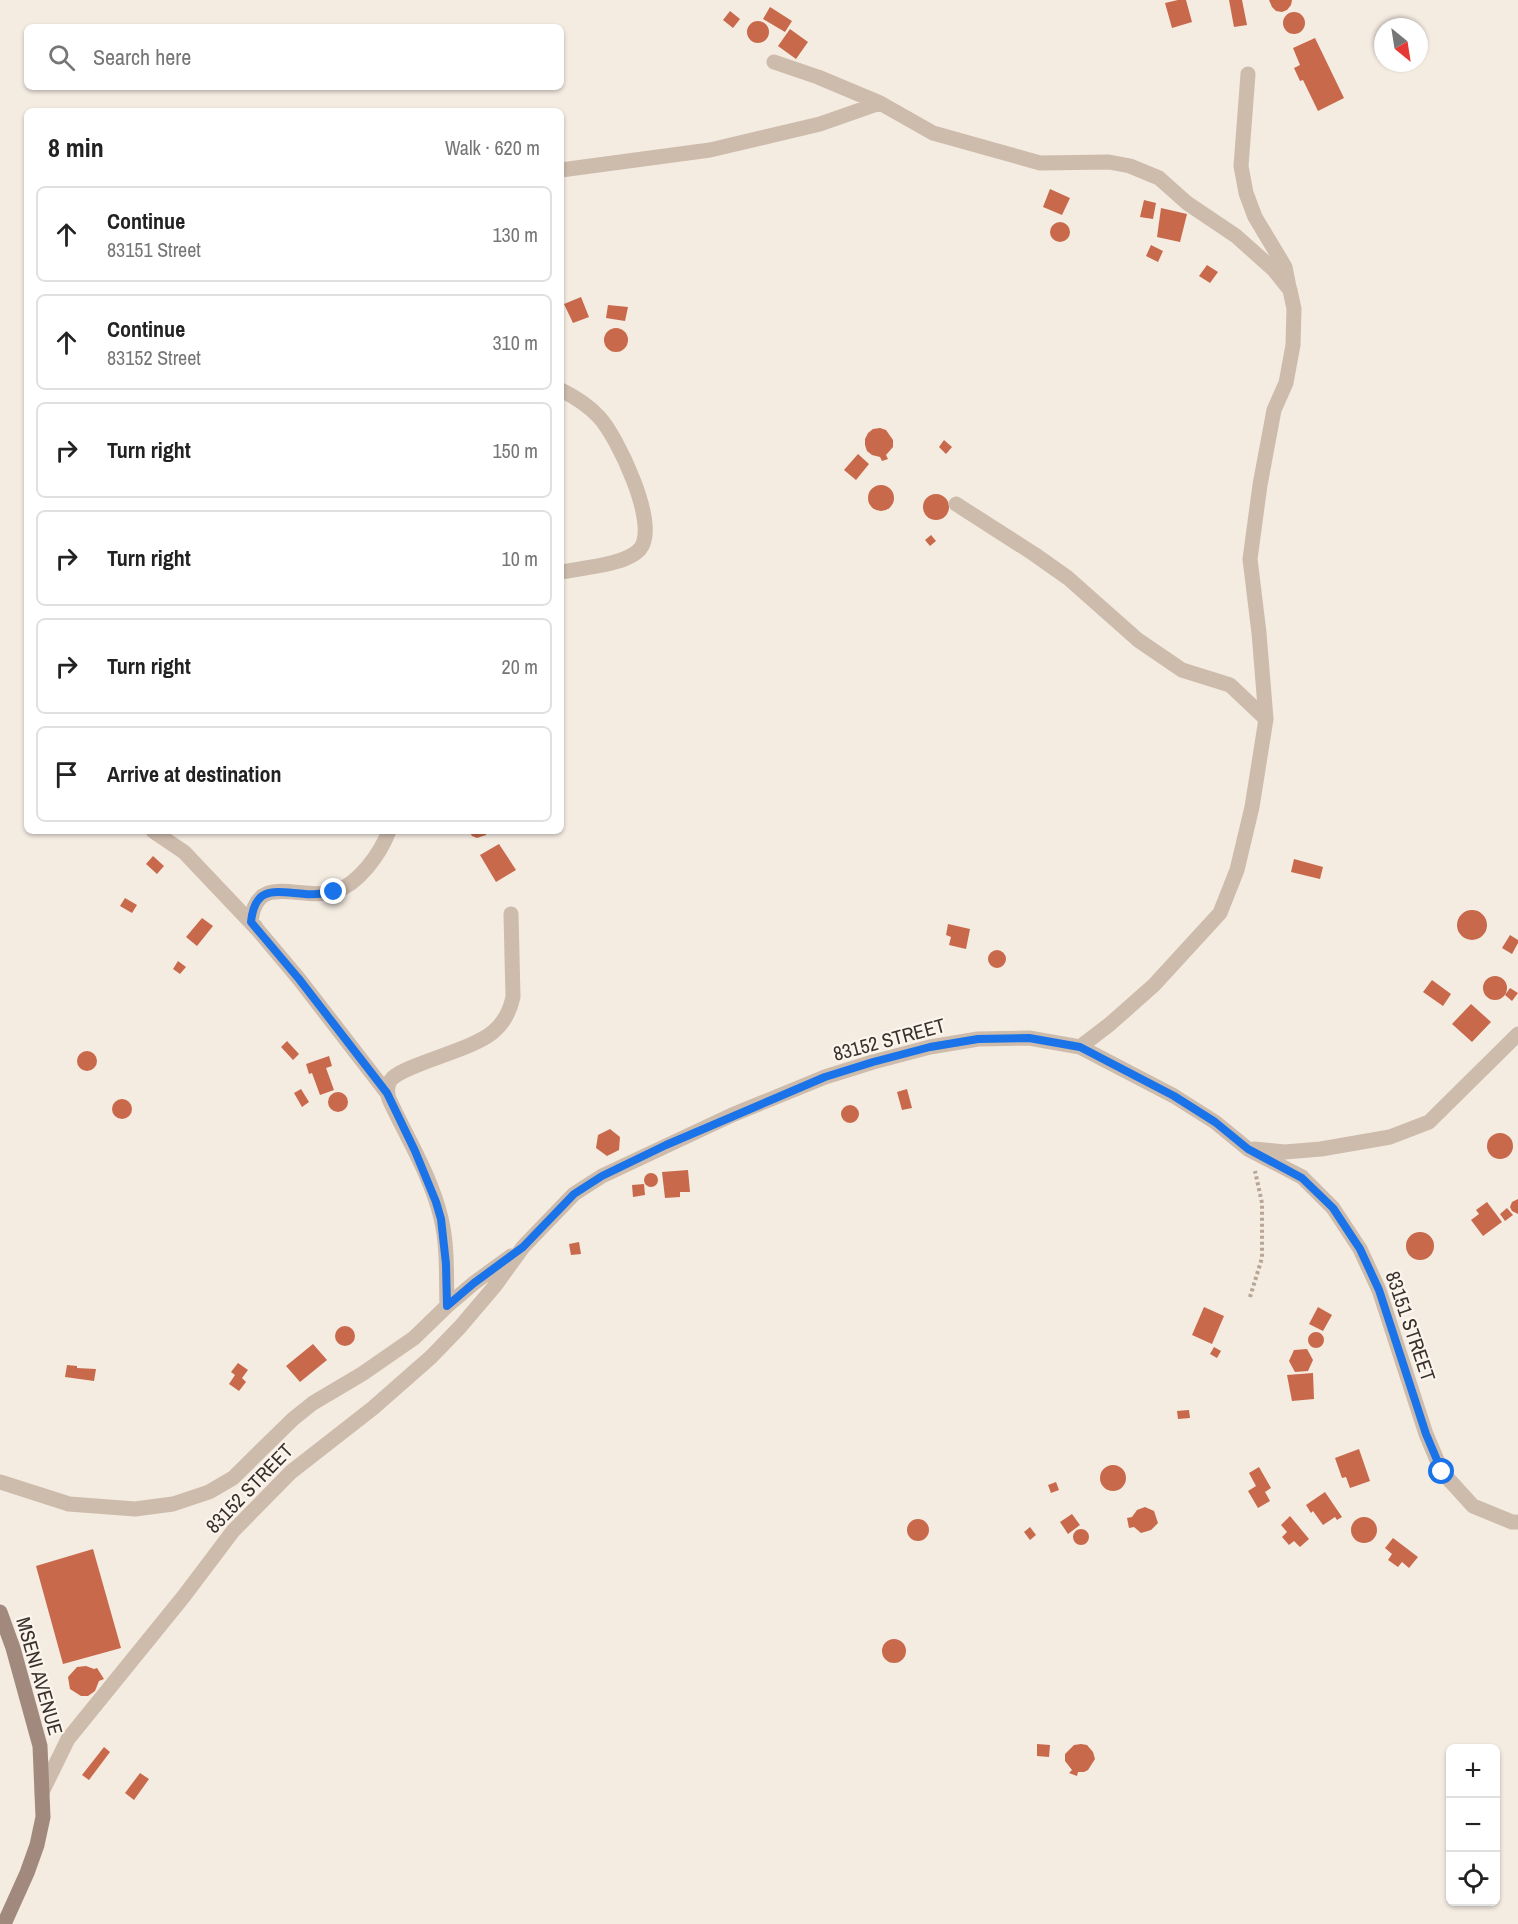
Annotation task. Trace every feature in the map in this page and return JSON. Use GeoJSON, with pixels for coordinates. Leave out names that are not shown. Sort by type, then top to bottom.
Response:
{"type":"FeatureCollection","features":[{"type":"Feature","properties":{"kind":"street"},"geometry":{"type":"LineString","coordinates":[[774,62],[818,77],[880,103],[933,133],[1040,163],[1109,162],[1130,166],[1159,178],[1187,203],[1236,236],[1274,270],[1290,290]]}},
{"type":"Feature","properties":{"kind":"street"},"geometry":{"type":"LineString","coordinates":[[1080,1047],[1154,985],[1220,914],[1237,870],[1252,807],[1266,718],[1250,559],[1260,484],[1274,410],[1286,383],[1293,345],[1294,309],[1285,267],[1255,217],[1246,193],[1241,166],[1248,74]]}},
{"type":"Feature","properties":{"kind":"street"},"geometry":{"type":"LineString","coordinates":[[564,170],[710,150],[820,124],[880,103]]}},
{"type":"Feature","properties":{"kind":"street"},"geometry":{"type":"LineString","coordinates":[[564,392],[588,407],[608,429],[623,454],[635,483],[645,527],[644,541],[641,548],[633,555],[604,564],[564,571]]}},
{"type":"Feature","properties":{"kind":"street"},"geometry":{"type":"LineString","coordinates":[[956,504],[1068,578],[1138,640],[1182,670],[1230,685],[1266,718]]}},
{"type":"Feature","properties":{"kind":"street"},"geometry":{"type":"LineString","coordinates":[[157,834],[184,852],[257,929]]}},
{"type":"Feature","properties":{"kind":"street"},"geometry":{"type":"LineString","coordinates":[[388,834],[367,868],[350,885],[334,892],[316,895],[272,891],[260,897],[254,906],[251,922],[387,1093],[415,1151],[441,1219],[446,1264],[447,1306]]}},
{"type":"Feature","properties":{"kind":"street"},"geometry":{"type":"LineString","coordinates":[[387,1093],[389,1083],[398,1074],[466,1048],[494,1032],[505,1020],[513,997],[511,914]]}},
{"type":"Feature","properties":{"kind":"street"},"geometry":{"type":"LineString","coordinates":[[1248,1149],[1285,1152],[1321,1149],[1390,1137],[1430,1122],[1518,1034]]}},
{"type":"Feature","properties":{"kind":"street","name":"83152 STREET"},"geometry":{"type":"LineString","coordinates":[[42,1792],[68,1739],[184,1596],[233,1531],[291,1472],[373,1407],[431,1357],[494,1287],[523,1247],[574,1194],[602,1176],[732,1115],[825,1077],[930,1047],[978,1039],[1029,1038],[1080,1047],[1174,1096],[1215,1122],[1248,1149]]}},
{"type":"Feature","properties":{"kind":"street","name":"83151 STREET"},"geometry":{"type":"LineString","coordinates":[[1248,1149],[1302,1178],[1333,1208],[1360,1249],[1379,1290],[1426,1434],[1442,1472],[1473,1506],[1512,1522],[1518,1522]]}},
{"type":"Feature","properties":{"kind":"street","name":"83152 STREET"},"geometry":{"type":"LineString","coordinates":[[0,1482],[69,1504],[135,1509],[174,1504],[209,1492],[233,1478],[313,1402],[362,1374],[414,1338],[474,1283],[523,1247]]}},
{"type":"Feature","properties":{"kind":"street","name":"MSENI AVENUE"},"geometry":{"type":"LineString","coordinates":[[0,1612],[13,1648],[37,1735],[43,1817],[37,1845],[27,1873],[4,1924]]}},
{"type":"Feature","properties":{"kind":"path"},"geometry":{"type":"LineString","coordinates":[[1248,1149],[1253,1160],[1262,1203],[1262,1258],[1250,1297]]}},
{"type":"Feature","properties":{"kind":"building"},"geometry":{"type":"Polygon","coordinates":[[[1186,0],[1192,22],[1172,28],[1165,3],[1186,0]]]}},
{"type":"Feature","properties":{"kind":"building"},"geometry":{"type":"Polygon","coordinates":[[[1229,0],[1242,0],[1247,25],[1234,27],[1229,0]]]}},
{"type":"Feature","properties":{"kind":"building"},"geometry":{"type":"Polygon","coordinates":[[[1269,0],[1292,0],[1287,10],[1282,12],[1276,11],[1269,0]]]}},
{"type":"Feature","properties":{"kind":"building"},"geometry":{"type":"Polygon","coordinates":[[[770,7],[792,21],[785,32],[763,19],[770,7]]]}},
{"type":"Feature","properties":{"kind":"building"},"geometry":{"type":"Polygon","coordinates":[[[730,11],[740,19],[733,28],[723,20],[730,11]]]}},
{"type":"Feature","properties":{"kind":"building"},"geometry":{"type":"Polygon","coordinates":[[[1294,12],[1304,19],[1305,23],[1298,33],[1294,34],[1284,27],[1283,23],[1290,13],[1294,12]]]}},
{"type":"Feature","properties":{"kind":"building"},"geometry":{"type":"Polygon","coordinates":[[[758,21],[768,28],[769,32],[762,42],[758,43],[748,36],[747,32],[754,22],[758,21]]]}},
{"type":"Feature","properties":{"kind":"building"},"geometry":{"type":"Polygon","coordinates":[[[790,29],[808,42],[796,59],[778,46],[790,29]]]}},
{"type":"Feature","properties":{"kind":"building"},"geometry":{"type":"Polygon","coordinates":[[[1315,38],[1344,98],[1318,111],[1303,80],[1300,81],[1294,68],[1300,65],[1293,48],[1315,38]]]}},
{"type":"Feature","properties":{"kind":"building"},"geometry":{"type":"Polygon","coordinates":[[[1050,189],[1070,198],[1062,215],[1043,207],[1050,189]]]}},
{"type":"Feature","properties":{"kind":"building"},"geometry":{"type":"Polygon","coordinates":[[[1144,200],[1156,203],[1153,219],[1140,217],[1144,200]]]}},
{"type":"Feature","properties":{"kind":"building"},"geometry":{"type":"Polygon","coordinates":[[[1161,208],[1187,214],[1180,242],[1157,237],[1161,208]]]}},
{"type":"Feature","properties":{"kind":"building"},"geometry":{"type":"Polygon","coordinates":[[[1060,222],[1067,225],[1070,232],[1067,239],[1060,242],[1053,239],[1050,232],[1053,225],[1060,222]]]}},
{"type":"Feature","properties":{"kind":"building"},"geometry":{"type":"Polygon","coordinates":[[[1151,245],[1163,251],[1158,262],[1146,256],[1151,245]]]}},
{"type":"Feature","properties":{"kind":"building"},"geometry":{"type":"Polygon","coordinates":[[[1207,265],[1218,272],[1210,283],[1199,276],[1207,265]]]}},
{"type":"Feature","properties":{"kind":"building"},"geometry":{"type":"Polygon","coordinates":[[[581,297],[589,317],[573,323],[564,304],[581,297]]]}},
{"type":"Feature","properties":{"kind":"building"},"geometry":{"type":"Polygon","coordinates":[[[608,305],[628,307],[625,321],[606,318],[608,305]]]}},
{"type":"Feature","properties":{"kind":"building"},"geometry":{"type":"Polygon","coordinates":[[[616,328],[625,331],[628,340],[625,349],[616,352],[607,349],[604,340],[607,331],[616,328]]]}},
{"type":"Feature","properties":{"kind":"building"},"geometry":{"type":"Polygon","coordinates":[[[880,428],[886,430],[893,440],[893,447],[886,455],[888,459],[882,461],[880,457],[867,451],[865,445],[868,433],[880,428]]]}},
{"type":"Feature","properties":{"kind":"building"},"geometry":{"type":"Polygon","coordinates":[[[944,440],[952,447],[946,454],[939,447],[944,440]]]}},
{"type":"Feature","properties":{"kind":"building"},"geometry":{"type":"Polygon","coordinates":[[[858,454],[869,464],[856,480],[844,470],[858,454]]]}},
{"type":"Feature","properties":{"kind":"building"},"geometry":{"type":"Polygon","coordinates":[[[881,485],[890,489],[894,498],[890,507],[881,511],[872,507],[868,498],[872,489],[881,485]]]}},
{"type":"Feature","properties":{"kind":"building"},"geometry":{"type":"Polygon","coordinates":[[[936,494],[945,498],[949,507],[945,516],[936,520],[927,516],[923,507],[927,498],[936,494]]]}},
{"type":"Feature","properties":{"kind":"building"},"geometry":{"type":"Polygon","coordinates":[[[931,535],[936,541],[930,546],[925,540],[931,535]]]}},
{"type":"Feature","properties":{"kind":"building"},"geometry":{"type":"Polygon","coordinates":[[[471,834],[486,834],[477,838],[471,834]]]}},
{"type":"Feature","properties":{"kind":"building"},"geometry":{"type":"Polygon","coordinates":[[[499,844],[516,870],[496,882],[480,855],[499,844]]]}},
{"type":"Feature","properties":{"kind":"building"},"geometry":{"type":"Polygon","coordinates":[[[153,856],[164,866],[157,874],[146,864],[153,856]]]}},
{"type":"Feature","properties":{"kind":"building"},"geometry":{"type":"Polygon","coordinates":[[[1294,859],[1323,867],[1320,879],[1291,872],[1294,859]]]}},
{"type":"Feature","properties":{"kind":"building"},"geometry":{"type":"Polygon","coordinates":[[[125,898],[137,905],[132,913],[120,906],[125,898]]]}},
{"type":"Feature","properties":{"kind":"building"},"geometry":{"type":"Polygon","coordinates":[[[1472,910],[1483,914],[1487,925],[1483,936],[1472,940],[1461,936],[1457,925],[1461,914],[1472,910]]]}},
{"type":"Feature","properties":{"kind":"building"},"geometry":{"type":"Polygon","coordinates":[[[202,918],[213,926],[197,946],[186,937],[202,918]]]}},
{"type":"Feature","properties":{"kind":"building"},"geometry":{"type":"Polygon","coordinates":[[[948,924],[970,929],[966,949],[949,945],[951,937],[946,935],[948,924]]]}},
{"type":"Feature","properties":{"kind":"building"},"geometry":{"type":"Polygon","coordinates":[[[1510,935],[1518,940],[1512,954],[1502,948],[1510,935]]]}},
{"type":"Feature","properties":{"kind":"building"},"geometry":{"type":"Polygon","coordinates":[[[997,950],[1003,953],[1006,959],[1003,965],[997,968],[991,965],[988,959],[991,953],[997,950]]]}},
{"type":"Feature","properties":{"kind":"building"},"geometry":{"type":"Polygon","coordinates":[[[178,961],[186,967],[180,974],[173,969],[178,961]]]}},
{"type":"Feature","properties":{"kind":"building"},"geometry":{"type":"Polygon","coordinates":[[[1495,976],[1503,980],[1507,988],[1503,996],[1495,1000],[1487,996],[1483,988],[1487,980],[1495,976]]]}},
{"type":"Feature","properties":{"kind":"building"},"geometry":{"type":"Polygon","coordinates":[[[1432,980],[1451,994],[1443,1006],[1423,992],[1432,980]]]}},
{"type":"Feature","properties":{"kind":"building"},"geometry":{"type":"Polygon","coordinates":[[[1510,988],[1518,993],[1512,1001],[1505,995],[1510,988]]]}},
{"type":"Feature","properties":{"kind":"building"},"geometry":{"type":"Polygon","coordinates":[[[1471,1004],[1491,1022],[1472,1042],[1452,1024],[1471,1004]]]}},
{"type":"Feature","properties":{"kind":"building"},"geometry":{"type":"Polygon","coordinates":[[[287,1041],[299,1054],[293,1060],[281,1047],[287,1041]]]}},
{"type":"Feature","properties":{"kind":"building"},"geometry":{"type":"Polygon","coordinates":[[[83,1051],[91,1051],[97,1057],[97,1065],[91,1071],[83,1071],[77,1065],[77,1057],[83,1051]]]}},
{"type":"Feature","properties":{"kind":"building"},"geometry":{"type":"Polygon","coordinates":[[[329,1056],[332,1066],[326,1068],[334,1090],[320,1095],[306,1064],[329,1056]]]}},
{"type":"Feature","properties":{"kind":"building"},"geometry":{"type":"Polygon","coordinates":[[[301,1089],[309,1102],[302,1107],[294,1093],[301,1089]]]}},
{"type":"Feature","properties":{"kind":"building"},"geometry":{"type":"Polygon","coordinates":[[[907,1089],[912,1108],[902,1110],[897,1092],[907,1089]]]}},
{"type":"Feature","properties":{"kind":"building"},"geometry":{"type":"Polygon","coordinates":[[[338,1092],[345,1095],[348,1102],[345,1109],[338,1112],[331,1109],[328,1102],[331,1095],[338,1092]]]}},
{"type":"Feature","properties":{"kind":"building"},"geometry":{"type":"Polygon","coordinates":[[[122,1099],[129,1102],[132,1109],[129,1116],[122,1119],[115,1116],[112,1109],[115,1102],[122,1099]]]}},
{"type":"Feature","properties":{"kind":"building"},"geometry":{"type":"Polygon","coordinates":[[[850,1105],[856,1108],[859,1114],[856,1120],[850,1123],[844,1120],[841,1114],[844,1108],[850,1105]]]}},
{"type":"Feature","properties":{"kind":"building"},"geometry":{"type":"Polygon","coordinates":[[[610,1129],[620,1137],[619,1150],[607,1156],[596,1148],[598,1135],[610,1129]]]}},
{"type":"Feature","properties":{"kind":"building"},"geometry":{"type":"Polygon","coordinates":[[[1500,1133],[1509,1137],[1513,1146],[1509,1155],[1500,1159],[1491,1155],[1487,1146],[1491,1137],[1500,1133]]]}},
{"type":"Feature","properties":{"kind":"building"},"geometry":{"type":"Polygon","coordinates":[[[688,1170],[690,1192],[680,1192],[680,1197],[665,1198],[662,1172],[688,1170]]]}},
{"type":"Feature","properties":{"kind":"building"},"geometry":{"type":"Polygon","coordinates":[[[648,1173],[654,1173],[658,1180],[654,1187],[648,1187],[644,1183],[644,1177],[648,1173]]]}},
{"type":"Feature","properties":{"kind":"building"},"geometry":{"type":"Polygon","coordinates":[[[644,1184],[645,1195],[633,1197],[632,1185],[644,1184]]]}},
{"type":"Feature","properties":{"kind":"building"},"geometry":{"type":"Polygon","coordinates":[[[1518,1199],[1518,1214],[1510,1207],[1512,1202],[1518,1199]]]}},
{"type":"Feature","properties":{"kind":"building"},"geometry":{"type":"Polygon","coordinates":[[[1487,1202],[1502,1222],[1483,1236],[1471,1220],[1479,1214],[1476,1210],[1487,1202]]]}},
{"type":"Feature","properties":{"kind":"building"},"geometry":{"type":"Polygon","coordinates":[[[1507,1208],[1513,1215],[1505,1221],[1500,1214],[1507,1208]]]}},
{"type":"Feature","properties":{"kind":"building"},"geometry":{"type":"Polygon","coordinates":[[[1420,1232],[1430,1236],[1434,1246],[1430,1256],[1420,1260],[1410,1256],[1406,1246],[1410,1236],[1420,1232]]]}},
{"type":"Feature","properties":{"kind":"building"},"geometry":{"type":"Polygon","coordinates":[[[579,1242],[581,1254],[571,1255],[569,1244],[579,1242]]]}},
{"type":"Feature","properties":{"kind":"building"},"geometry":{"type":"Polygon","coordinates":[[[1204,1307],[1224,1316],[1212,1344],[1192,1335],[1204,1307]]]}},
{"type":"Feature","properties":{"kind":"building"},"geometry":{"type":"Polygon","coordinates":[[[1318,1307],[1332,1315],[1323,1331],[1309,1324],[1318,1307]]]}},
{"type":"Feature","properties":{"kind":"building"},"geometry":{"type":"Polygon","coordinates":[[[345,1326],[352,1329],[355,1336],[352,1343],[345,1346],[338,1343],[335,1336],[338,1329],[345,1326]]]}},
{"type":"Feature","properties":{"kind":"building"},"geometry":{"type":"Polygon","coordinates":[[[1316,1332],[1324,1340],[1316,1348],[1308,1340],[1316,1332]]]}},
{"type":"Feature","properties":{"kind":"building"},"geometry":{"type":"Polygon","coordinates":[[[313,1344],[327,1360],[300,1382],[286,1366],[313,1344]]]}},
{"type":"Feature","properties":{"kind":"building"},"geometry":{"type":"Polygon","coordinates":[[[1214,1347],[1221,1351],[1217,1358],[1210,1354],[1214,1347]]]}},
{"type":"Feature","properties":{"kind":"building"},"geometry":{"type":"Polygon","coordinates":[[[1307,1349],[1313,1360],[1308,1371],[1295,1372],[1289,1361],[1294,1350],[1307,1349]]]}},
{"type":"Feature","properties":{"kind":"building"},"geometry":{"type":"Polygon","coordinates":[[[238,1363],[248,1370],[242,1378],[246,1382],[239,1391],[229,1384],[235,1375],[231,1372],[238,1363]]]}},
{"type":"Feature","properties":{"kind":"building"},"geometry":{"type":"Polygon","coordinates":[[[67,1365],[96,1369],[94,1381],[65,1377],[67,1365]]]}},
{"type":"Feature","properties":{"kind":"building"},"geometry":{"type":"Polygon","coordinates":[[[1313,1373],[1314,1399],[1292,1401],[1287,1375],[1313,1373]]]}},
{"type":"Feature","properties":{"kind":"building"},"geometry":{"type":"Polygon","coordinates":[[[1189,1410],[1190,1418],[1178,1419],[1177,1411],[1189,1410]]]}},
{"type":"Feature","properties":{"kind":"building"},"geometry":{"type":"Polygon","coordinates":[[[1359,1449],[1370,1481],[1350,1488],[1346,1477],[1342,1478],[1335,1458],[1359,1449]]]}},
{"type":"Feature","properties":{"kind":"building"},"geometry":{"type":"Polygon","coordinates":[[[1113,1465],[1122,1469],[1126,1478],[1122,1487],[1113,1491],[1104,1487],[1100,1478],[1104,1469],[1113,1465]]]}},
{"type":"Feature","properties":{"kind":"building"},"geometry":{"type":"Polygon","coordinates":[[[1259,1467],[1271,1488],[1265,1492],[1270,1501],[1258,1508],[1248,1491],[1256,1486],[1249,1473],[1259,1467]]]}},
{"type":"Feature","properties":{"kind":"building"},"geometry":{"type":"Polygon","coordinates":[[[1056,1482],[1059,1490],[1051,1493],[1048,1485],[1056,1482]]]}},
{"type":"Feature","properties":{"kind":"building"},"geometry":{"type":"Polygon","coordinates":[[[1325,1492],[1342,1517],[1337,1520],[1335,1517],[1323,1525],[1306,1505],[1325,1492]]]}},
{"type":"Feature","properties":{"kind":"building"},"geometry":{"type":"Polygon","coordinates":[[[1145,1507],[1154,1511],[1158,1523],[1151,1530],[1141,1533],[1134,1527],[1129,1528],[1127,1518],[1145,1507]]]}},
{"type":"Feature","properties":{"kind":"building"},"geometry":{"type":"Polygon","coordinates":[[[1072,1514],[1080,1525],[1068,1534],[1060,1522],[1072,1514]]]}},
{"type":"Feature","properties":{"kind":"building"},"geometry":{"type":"Polygon","coordinates":[[[1290,1516],[1309,1539],[1300,1547],[1294,1541],[1289,1545],[1282,1537],[1287,1532],[1281,1525],[1290,1516]]]}},
{"type":"Feature","properties":{"kind":"building"},"geometry":{"type":"Polygon","coordinates":[[[1364,1517],[1373,1521],[1377,1530],[1373,1539],[1364,1543],[1355,1539],[1351,1530],[1355,1521],[1364,1517]]]}},
{"type":"Feature","properties":{"kind":"building"},"geometry":{"type":"Polygon","coordinates":[[[914,1519],[922,1519],[929,1526],[929,1534],[922,1541],[914,1541],[907,1534],[907,1526],[914,1519]]]}},
{"type":"Feature","properties":{"kind":"building"},"geometry":{"type":"Polygon","coordinates":[[[1030,1527],[1036,1535],[1030,1540],[1024,1532],[1030,1527]]]}},
{"type":"Feature","properties":{"kind":"building"},"geometry":{"type":"Polygon","coordinates":[[[1078,1529],[1084,1529],[1089,1537],[1087,1543],[1078,1545],[1073,1540],[1073,1534],[1078,1529]]]}},
{"type":"Feature","properties":{"kind":"building"},"geometry":{"type":"Polygon","coordinates":[[[1393,1538],[1418,1557],[1409,1568],[1402,1562],[1398,1567],[1388,1560],[1392,1554],[1385,1548],[1393,1538]]]}},
{"type":"Feature","properties":{"kind":"building"},"geometry":{"type":"Polygon","coordinates":[[[93,1549],[121,1648],[63,1664],[36,1566],[93,1549]]]}},
{"type":"Feature","properties":{"kind":"building"},"geometry":{"type":"Polygon","coordinates":[[[894,1639],[899,1640],[905,1646],[905,1656],[899,1662],[894,1663],[889,1662],[883,1656],[882,1651],[883,1646],[889,1640],[894,1639]]]}},
{"type":"Feature","properties":{"kind":"building"},"geometry":{"type":"Polygon","coordinates":[[[77,1667],[97,1668],[104,1679],[99,1681],[95,1691],[88,1696],[81,1696],[70,1689],[68,1677],[77,1667]]]}},
{"type":"Feature","properties":{"kind":"building"},"geometry":{"type":"Polygon","coordinates":[[[1037,1744],[1050,1745],[1049,1757],[1037,1756],[1037,1744]]]}},
{"type":"Feature","properties":{"kind":"building"},"geometry":{"type":"Polygon","coordinates":[[[1074,1745],[1087,1745],[1095,1759],[1088,1770],[1078,1772],[1077,1776],[1069,1773],[1072,1770],[1065,1761],[1065,1754],[1074,1745]]]}},
{"type":"Feature","properties":{"kind":"building"},"geometry":{"type":"Polygon","coordinates":[[[104,1747],[110,1752],[89,1780],[82,1775],[104,1747]]]}},
{"type":"Feature","properties":{"kind":"building"},"geometry":{"type":"Polygon","coordinates":[[[140,1773],[149,1779],[134,1800],[125,1793],[140,1773]]]}},
{"type":"Feature","properties":{"kind":"route"},"geometry":{"type":"LineString","coordinates":[[334,892],[316,895],[272,891],[260,897],[254,906],[251,922],[299,979],[387,1093],[415,1151],[441,1219],[445,1242],[447,1306],[523,1247],[574,1194],[602,1176],[666,1145],[825,1077],[873,1062],[930,1047],[978,1039],[1029,1038],[1080,1047],[1174,1096],[1215,1122],[1248,1149],[1302,1178],[1333,1208],[1360,1249],[1379,1290],[1426,1434],[1442,1472]]}}]}
